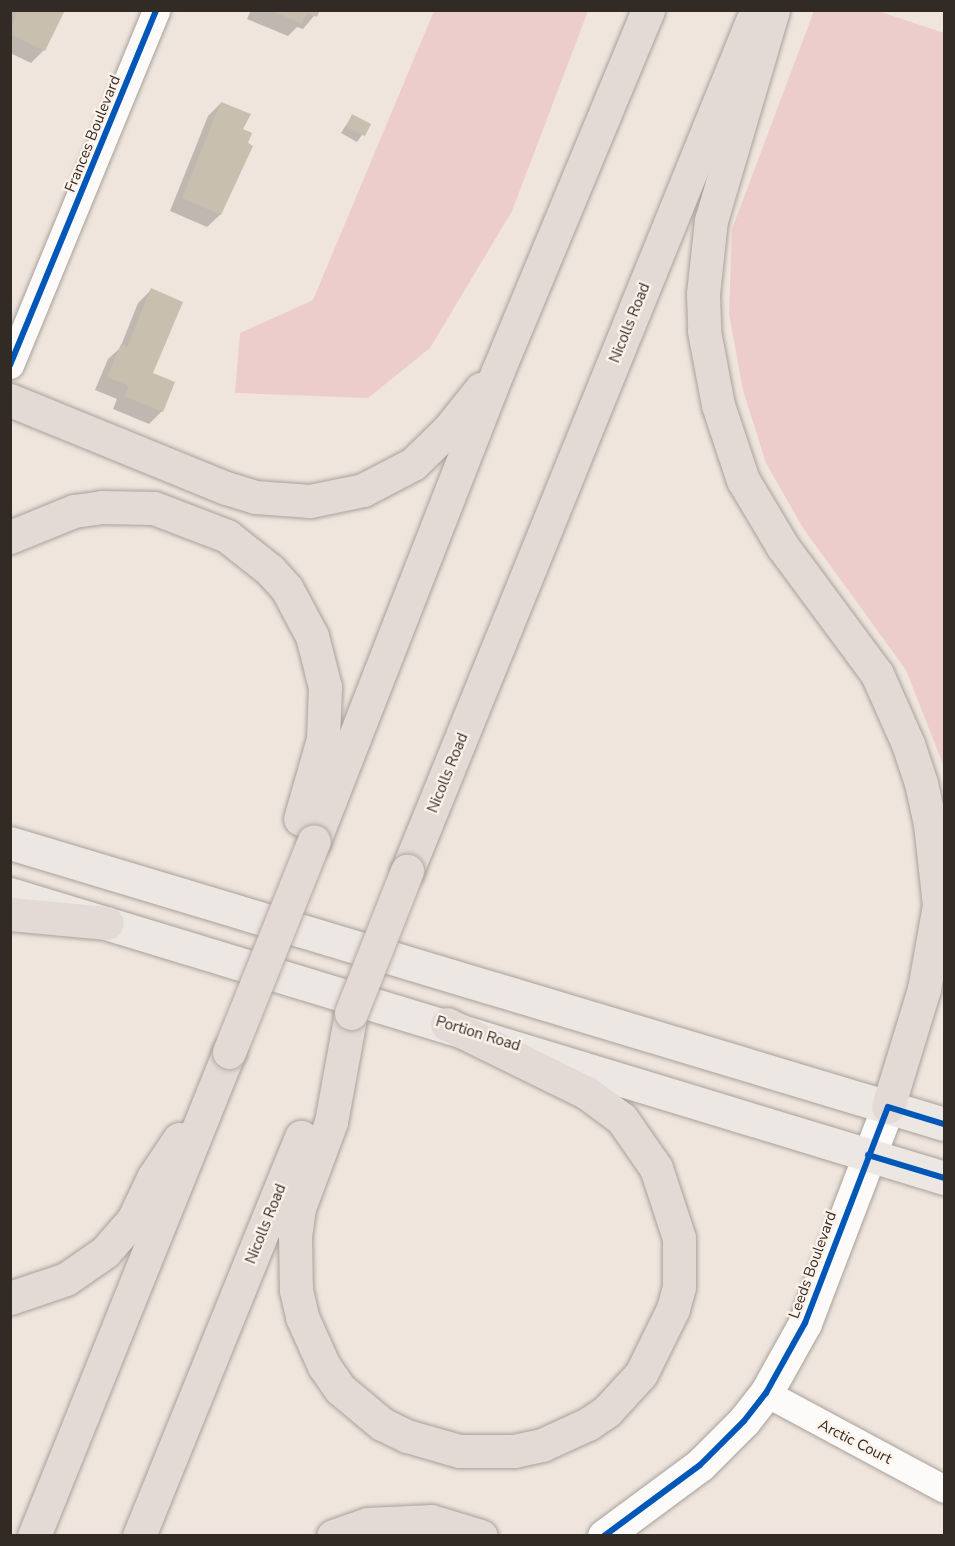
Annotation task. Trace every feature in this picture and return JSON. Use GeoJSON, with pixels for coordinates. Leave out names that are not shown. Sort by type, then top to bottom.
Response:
{"type":"FeatureCollection","features":[{"type":"Feature","properties":{"kind":"highway"},"geometry":{"type":"LineString","coordinates":[[34,1536],[273,943],[305,839],[648,10]]}},
{"type":"Feature","properties":{"kind":"highway","name":"Nicolls Road"},"geometry":{"type":"LineString","coordinates":[[139,1536],[331,1081],[351,1013],[407,871],[756,10]]}},
{"type":"Feature","properties":{"kind":"highway"},"geometry":{"type":"LineString","coordinates":[[773,10],[711,220],[703,294],[709,366],[729,445],[752,496],[783,547],[857,644],[897,716],[921,783],[930,824],[945,939]]}},
{"type":"Feature","properties":{"kind":"highway"},"geometry":{"type":"LineString","coordinates":[[10,400],[226,488],[284,501],[310,501],[363,490],[412,464],[448,430],[497,373]]}},
{"type":"Feature","properties":{"kind":"highway"},"geometry":{"type":"LineString","coordinates":[[10,537],[74,511],[101,507],[154,508],[227,536],[270,570],[287,589],[312,636],[325,687],[323,739],[305,839]]}},
{"type":"Feature","properties":{"kind":"highway"},"geometry":{"type":"LineString","coordinates":[[888,1107],[924,989],[939,905]]}},
{"type":"Feature","properties":{"kind":"highway"},"geometry":{"type":"LineString","coordinates":[[10,914],[107,923]]}},
{"type":"Feature","properties":{"kind":"highway"},"geometry":{"type":"LineString","coordinates":[[331,1081],[331,1122],[299,1208],[293,1263],[302,1317],[324,1366],[340,1389],[382,1424],[407,1436],[459,1452],[487,1454],[542,1445],[588,1424],[607,1411],[641,1374],[673,1309],[681,1261],[667,1192],[645,1148],[606,1105],[447,1024]]}},
{"type":"Feature","properties":{"kind":"highway"},"geometry":{"type":"LineString","coordinates":[[10,1298],[66,1279],[122,1236],[153,1178],[217,1082]]}},
{"type":"Feature","properties":{"kind":"highway"},"geometry":{"type":"LineString","coordinates":[[333,1536],[368,1524],[422,1528],[456,1525],[481,1536]]}},
{"type":"Feature","properties":{"kind":"main road"},"geometry":{"type":"LineString","coordinates":[[10,843],[945,1124]]}},
{"type":"Feature","properties":{"kind":"main road","name":"Portion Road"},"geometry":{"type":"LineString","coordinates":[[10,894],[447,1024],[945,1178]]}},
{"type":"Feature","properties":{"kind":"street","name":"Frances Boulevard"},"geometry":{"type":"LineString","coordinates":[[10,365],[156,10]]}},
{"type":"Feature","properties":{"kind":"street","name":"Leeds Boulevard"},"geometry":{"type":"LineString","coordinates":[[603,1536],[700,1464],[744,1421],[766,1394],[805,1323],[888,1107]]}},
{"type":"Feature","properties":{"kind":"street","name":"Arctic Court"},"geometry":{"type":"LineString","coordinates":[[766,1394],[945,1489]]}},
{"type":"Feature","properties":{"kind":"shaded area"},"geometry":{"type":"Polygon","coordinates":[[[434,11],[588,11],[512,211],[430,348],[368,398],[235,393],[240,333],[313,300],[434,11]]]}},
{"type":"Feature","properties":{"kind":"shaded area"},"geometry":{"type":"Polygon","coordinates":[[[814,11],[878,11],[944,33],[944,767],[906,670],[803,528],[766,463],[743,390],[729,314],[732,229],[814,11]]]}},
{"type":"Feature","properties":{"kind":"building"},"geometry":{"type":"Polygon","coordinates":[[[17,10],[65,10],[45,51],[10,34],[17,10]]]}},
{"type":"Feature","properties":{"kind":"building"},"geometry":{"type":"Polygon","coordinates":[[[270,10],[320,10],[317,17],[307,13],[302,24],[270,10]]]}},
{"type":"Feature","properties":{"kind":"building"},"geometry":{"type":"Polygon","coordinates":[[[221,102],[251,114],[243,129],[252,133],[248,143],[253,146],[221,215],[182,198],[221,102]]]}},
{"type":"Feature","properties":{"kind":"building"},"geometry":{"type":"Polygon","coordinates":[[[352,114],[371,124],[365,136],[346,127],[352,114]]]}},
{"type":"Feature","properties":{"kind":"building"},"geometry":{"type":"Polygon","coordinates":[[[151,288],[183,302],[153,373],[175,382],[163,412],[124,396],[129,386],[107,377],[121,344],[127,347],[151,288]]]}},
{"type":"Feature","properties":{"kind":"cycle path"},"geometry":{"type":"LineString","coordinates":[[10,365],[156,10]]}},
{"type":"Feature","properties":{"kind":"cycle path"},"geometry":{"type":"LineString","coordinates":[[604,1536],[700,1465],[744,1421],[766,1393],[805,1323],[888,1107],[944,1124]]}},
{"type":"Feature","properties":{"kind":"cycle path"},"geometry":{"type":"LineString","coordinates":[[868,1155],[944,1178]]}}]}
